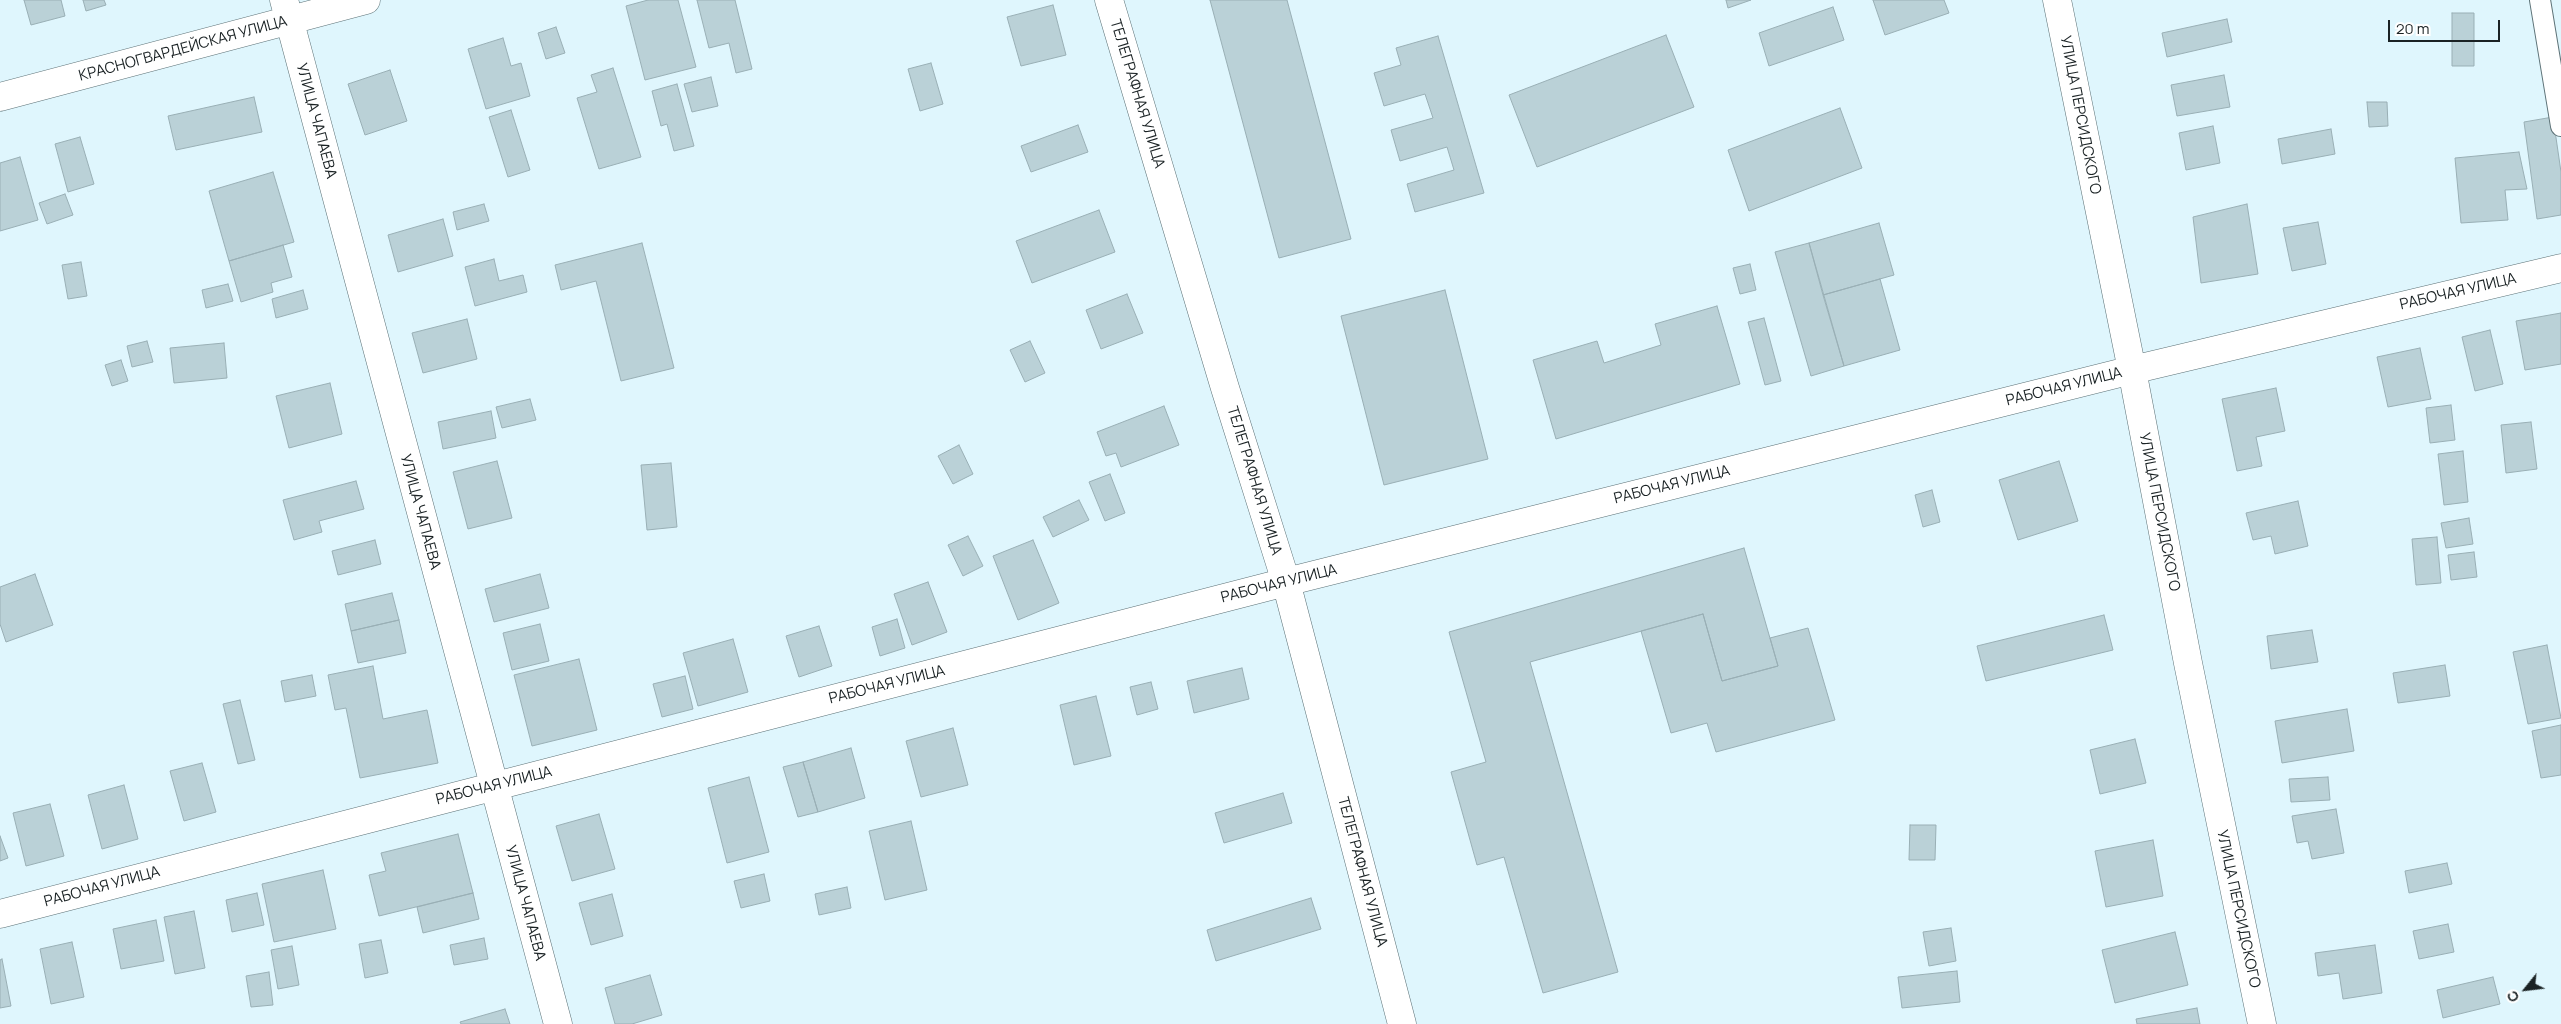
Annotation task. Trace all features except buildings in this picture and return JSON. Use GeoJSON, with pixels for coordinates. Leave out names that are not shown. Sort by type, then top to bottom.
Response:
{"type":"FeatureCollection","features":[{"type":"Feature","properties":{"kind":"street","name":"КРАСНОГВАРДЕЙСКАЯ УЛИЦА"},"geometry":{"type":"LineString","coordinates":[[0,97],[286,10],[366,0]]}},
{"type":"Feature","properties":{"kind":"street","name":"ТЕЛЕГРАФНАЯ УЛИЦА"},"geometry":{"type":"LineString","coordinates":[[1109,0],[1225,388],[1286,582],[1402,1024]]}},
{"type":"Feature","properties":{"kind":"street","name":"УЛИЦА ПЕРСИДСКОГО"},"geometry":{"type":"LineString","coordinates":[[2057,0],[2132,370],[2188,663],[2262,1024]]}},
{"type":"Feature","properties":{"kind":"street","name":"УЛИЦА ЧАПАЕВА"},"geometry":{"type":"LineString","coordinates":[[286,10],[558,1024]]}},
{"type":"Feature","properties":{"kind":"street","name":"РАБОЧАЯ УЛИЦА"},"geometry":{"type":"LineString","coordinates":[[0,914],[1286,582],[2132,370],[2561,268]]}},
{"type":"Feature","properties":{"kind":"lane"},"geometry":{"type":"LineString","coordinates":[[2540,0],[2561,126]]}}]}
